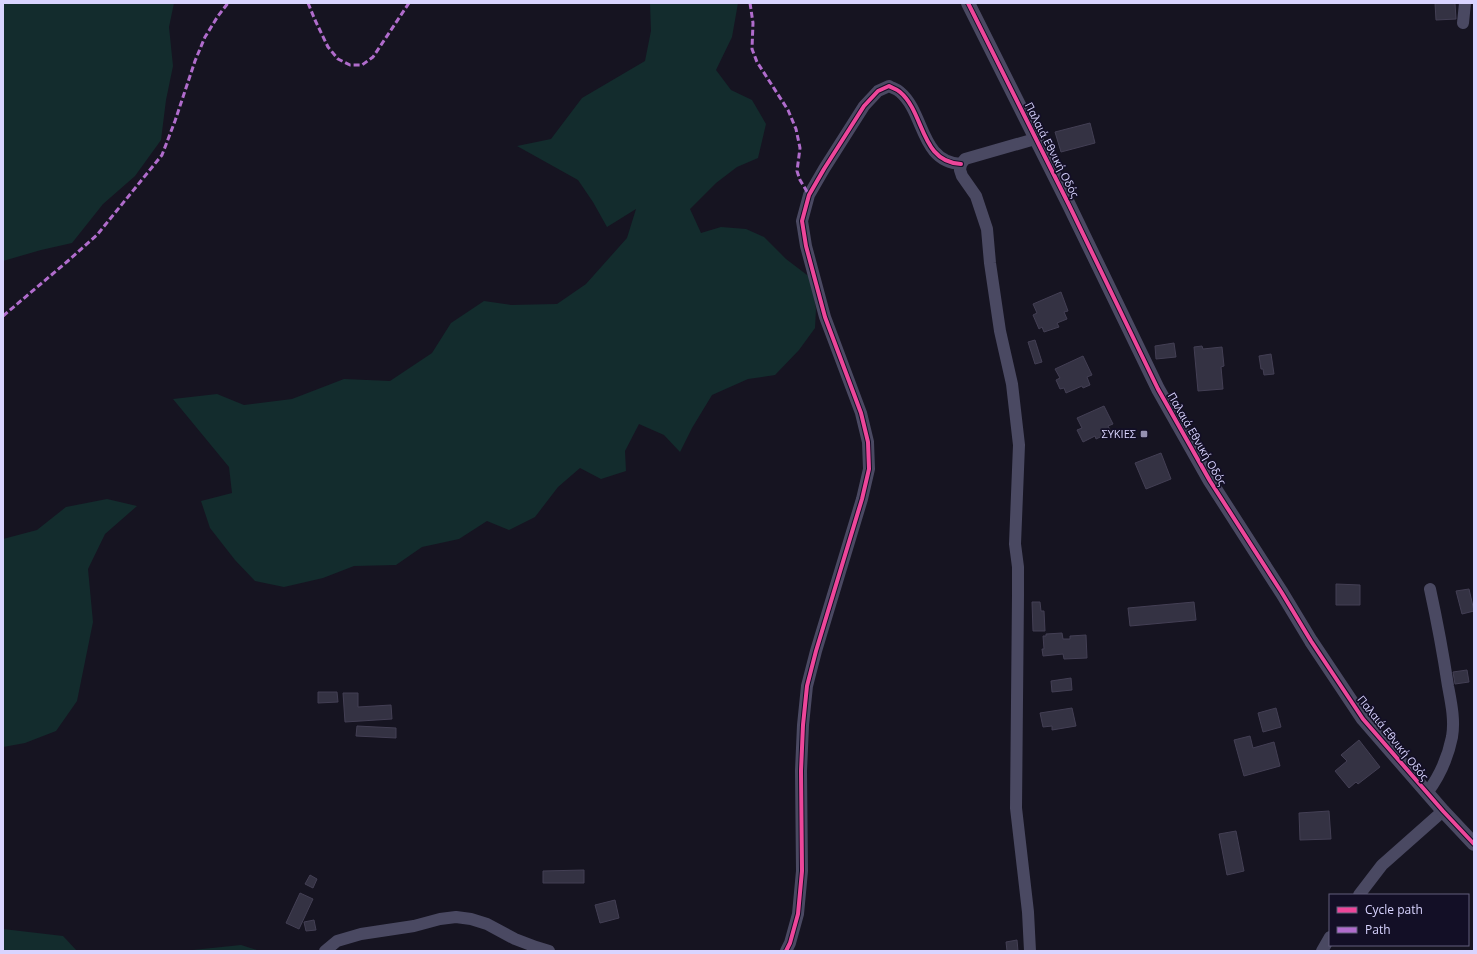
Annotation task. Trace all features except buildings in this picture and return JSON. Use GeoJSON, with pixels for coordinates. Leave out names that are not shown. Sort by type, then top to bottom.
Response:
{"type":"FeatureCollection","features":[{"type":"Feature","properties":{"kind":"street","name":"Παλαιά Εθνική Οδός"},"geometry":{"type":"LineString","coordinates":[[968,3],[1158,389],[1210,481],[1282,593],[1310,641],[1363,719],[1427,793],[1474,844]]}},
{"type":"Feature","properties":{"kind":"street"},"geometry":{"type":"LineString","coordinates":[[1463,23],[1465,3]]}},
{"type":"Feature","properties":{"kind":"street"},"geometry":{"type":"LineString","coordinates":[[786,951],[790,943],[798,914],[802,871],[803,725],[807,686],[816,651],[862,499],[869,469],[868,442],[861,413],[825,317],[806,246],[802,221],[809,195],[864,106],[878,91],[889,86],[900,91],[909,102],[936,154],[950,164],[961,164]]}},
{"type":"Feature","properties":{"kind":"street"},"geometry":{"type":"LineString","coordinates":[[1030,951],[1028,912],[1016,808],[1018,717],[1018,567],[1015,544],[1019,445],[1012,384],[1000,331],[990,263],[987,229],[976,196],[962,176],[960,170],[961,164],[965,159],[1036,139]]}},
{"type":"Feature","properties":{"kind":"street"},"geometry":{"type":"LineString","coordinates":[[1427,793],[1439,775],[1452,737],[1452,716],[1444,658],[1430,589]]}},
{"type":"Feature","properties":{"kind":"street"},"geometry":{"type":"LineString","coordinates":[[1360,894],[1382,865],[1443,811]]}},
{"type":"Feature","properties":{"kind":"street"},"geometry":{"type":"LineString","coordinates":[[325,951],[337,941],[362,934],[414,926],[440,919],[456,917],[487,924],[515,939],[549,951]]}},
{"type":"Feature","properties":{"kind":"street"},"geometry":{"type":"LineString","coordinates":[[1322,951],[1329,939]]}},
{"type":"Feature","properties":{"kind":"green space"},"geometry":{"type":"Polygon","coordinates":[[[3,3],[174,3],[169,27],[173,66],[166,100],[161,140],[135,176],[103,204],[72,243],[3,261],[3,3]]]}},
{"type":"Feature","properties":{"kind":"green space"},"geometry":{"type":"Polygon","coordinates":[[[650,3],[738,3],[732,37],[716,70],[731,90],[752,100],[766,124],[758,158],[737,167],[716,183],[690,209],[701,233],[721,227],[746,229],[764,237],[786,259],[811,278],[816,309],[815,328],[799,350],[775,375],[748,379],[712,395],[692,428],[680,452],[664,435],[639,424],[625,451],[626,471],[601,479],[580,468],[558,487],[535,517],[509,530],[487,521],[459,539],[422,547],[396,565],[354,566],[323,578],[284,587],[255,581],[235,560],[210,528],[201,501],[232,493],[229,467],[173,399],[217,394],[244,405],[292,399],[344,379],[390,381],[432,353],[451,323],[484,301],[511,305],[557,304],[586,284],[627,238],[636,209],[607,227],[593,202],[578,180],[517,146],[551,139],[582,98],[645,61],[651,31],[650,3]]]}},
{"type":"Feature","properties":{"kind":"green space"},"geometry":{"type":"Polygon","coordinates":[[[107,499],[137,506],[105,534],[88,569],[93,622],[77,701],[56,731],[25,743],[3,747],[3,539],[37,530],[66,507],[107,499]]]}},
{"type":"Feature","properties":{"kind":"green space"},"geometry":{"type":"Polygon","coordinates":[[[3,929],[63,936],[77,951],[3,951],[3,929]]]}},
{"type":"Feature","properties":{"kind":"green space"},"geometry":{"type":"Polygon","coordinates":[[[241,945],[260,951],[183,951],[241,945]]]}},
{"type":"Feature","properties":{"kind":"marked path"},"geometry":{"type":"LineString","coordinates":[[3,316],[97,235],[162,155],[205,37],[228,3]]}},
{"type":"Feature","properties":{"kind":"marked path"},"geometry":{"type":"LineString","coordinates":[[308,3],[328,47],[338,59],[350,65],[362,65],[373,57],[409,3]]}},
{"type":"Feature","properties":{"kind":"marked path"},"geometry":{"type":"LineString","coordinates":[[750,3],[753,23],[752,49],[757,62],[788,110],[796,129],[800,148],[797,171],[800,180],[809,195]]}},
{"type":"Feature","properties":{"kind":"cycle path"},"geometry":{"type":"LineString","coordinates":[[968,3],[1069,205],[1158,389],[1210,481],[1311,641],[1363,719],[1443,811],[1474,844]]}},
{"type":"Feature","properties":{"kind":"cycle path"},"geometry":{"type":"LineString","coordinates":[[786,951],[790,943],[798,914],[802,871],[801,771],[803,725],[807,686],[816,651],[862,499],[869,469],[868,442],[861,413],[825,317],[806,246],[802,221],[809,195],[864,106],[878,91],[889,86],[899,91],[908,101],[930,146],[938,155],[948,161],[961,164]]}},
{"type":"Feature","properties":{"kind":"place","name":"ΣΥΚΙΕΣ"},"geometry":{"type":"Point","coordinates":[1144,434]}}]}
